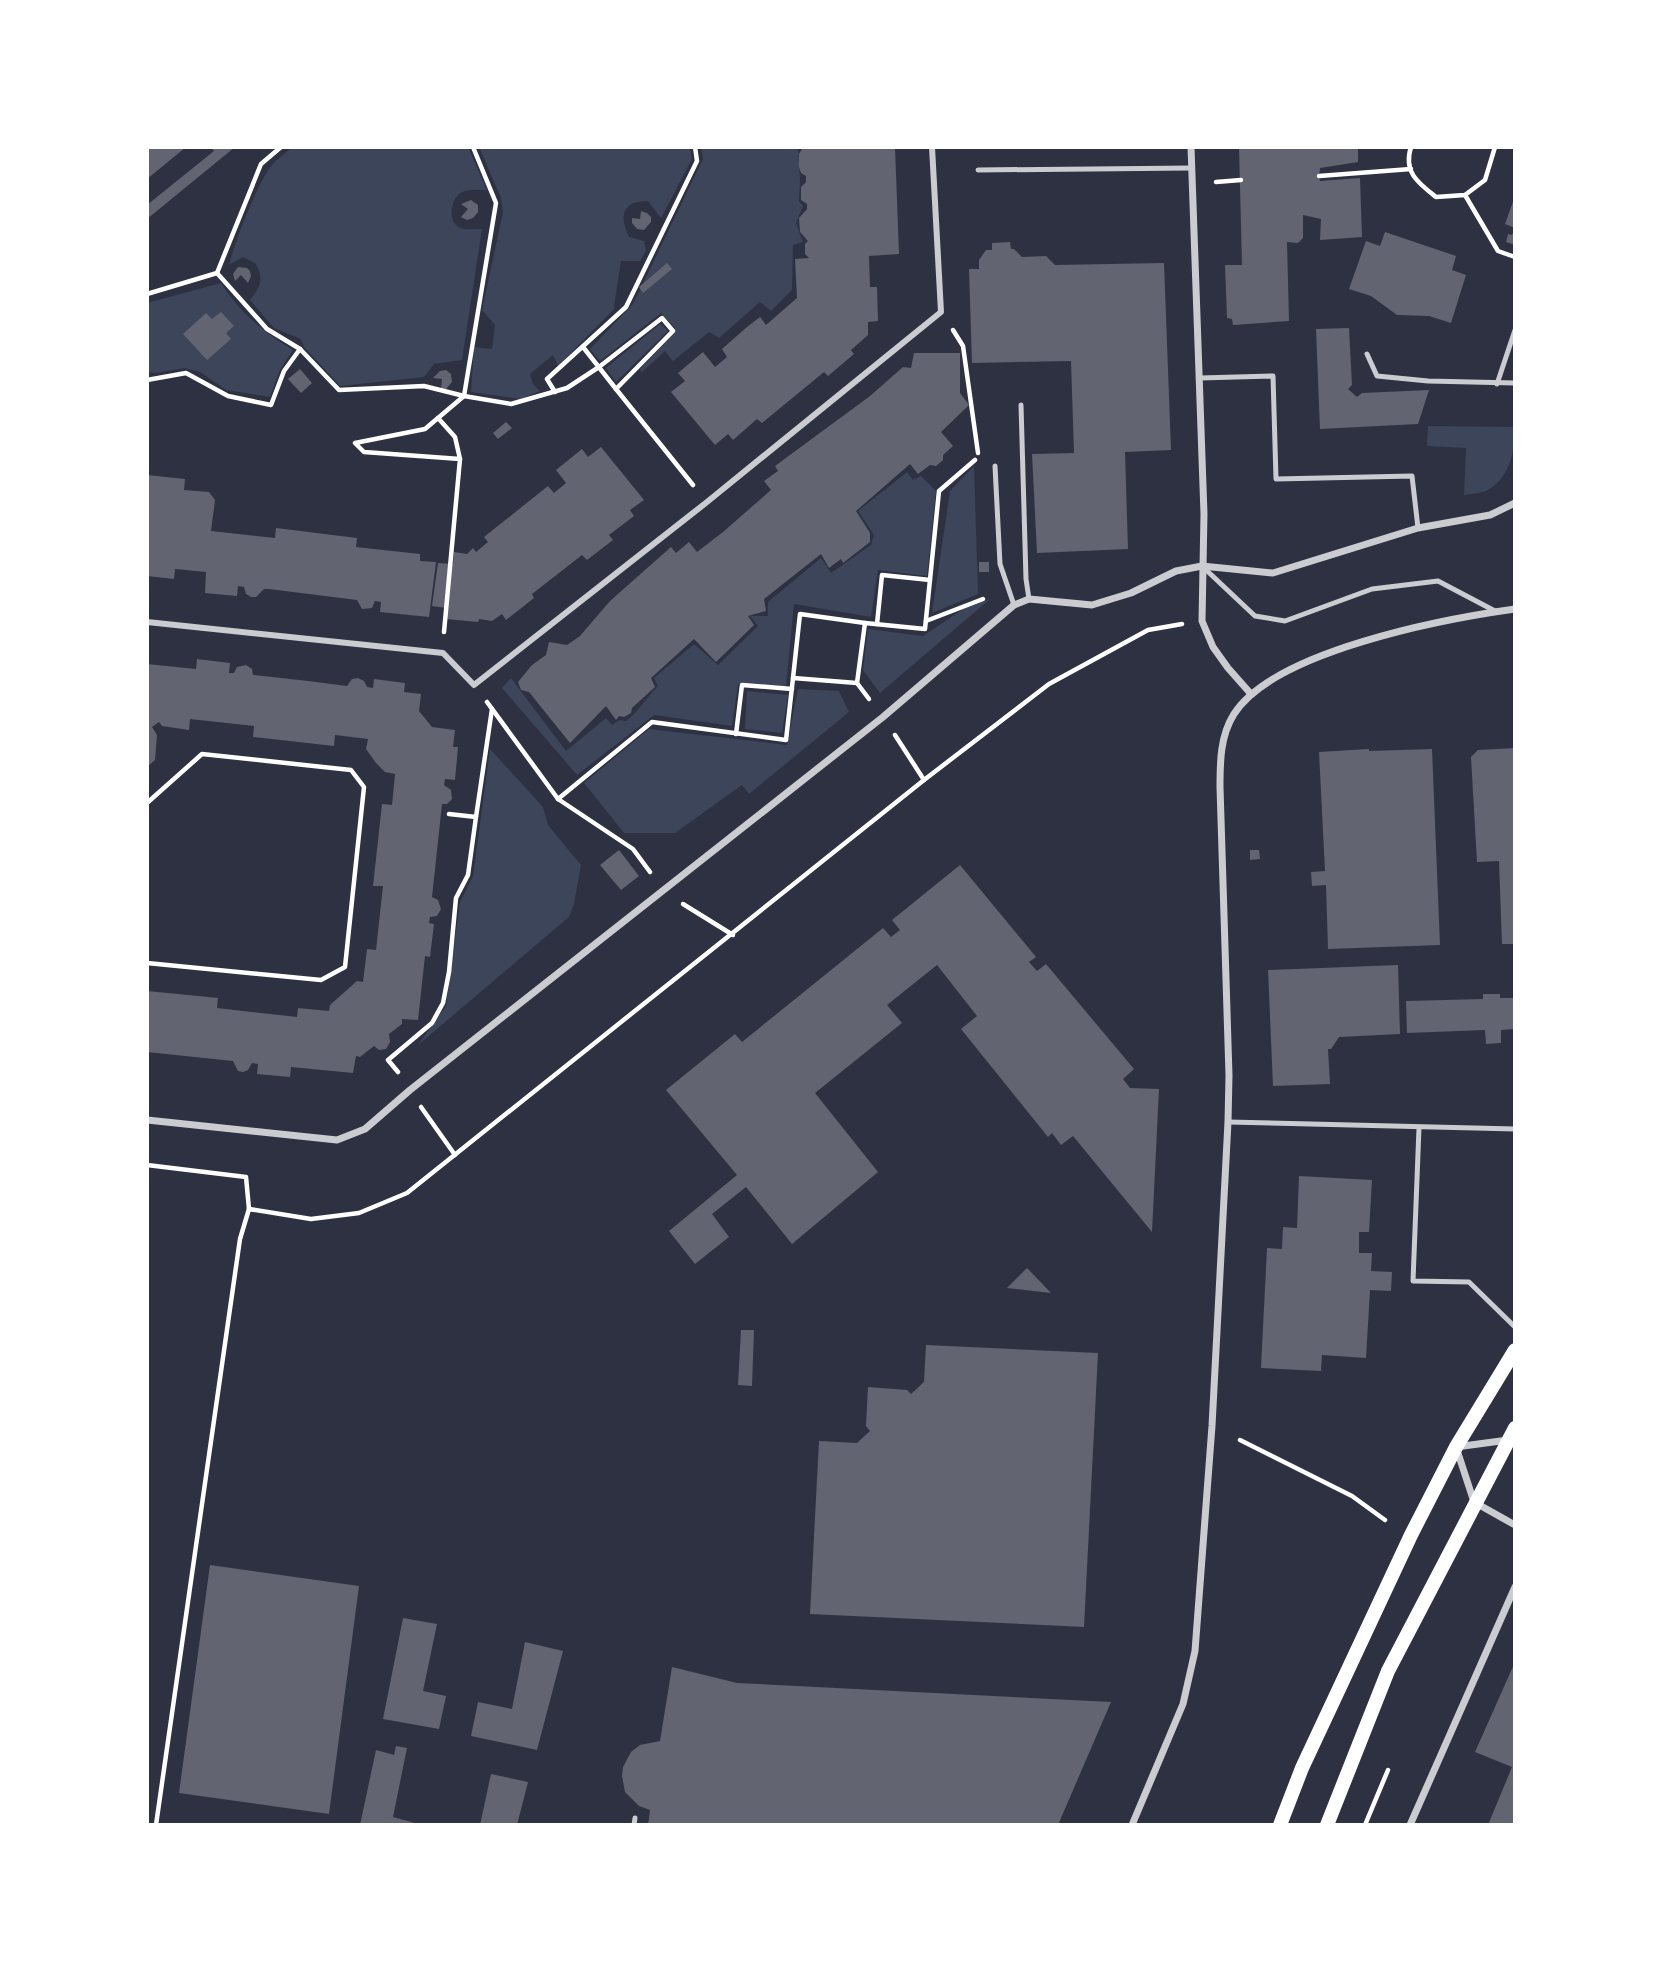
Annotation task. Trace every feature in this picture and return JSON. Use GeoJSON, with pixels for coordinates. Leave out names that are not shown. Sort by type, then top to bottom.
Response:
{"type":"FeatureCollection","features":[{"type":"Feature","properties":{"kind":"main road"},"geometry":{"type":"LineString","coordinates":[[1280,1825],[1302,1769],[1411,1535],[1456,1447],[1515,1350]]}},
{"type":"Feature","properties":{"kind":"main road"},"geometry":{"type":"LineString","coordinates":[[1326,1825],[1388,1671],[1474,1502],[1513,1437]]}},
{"type":"Feature","properties":{"kind":"street"},"geometry":{"type":"LineString","coordinates":[[147,622],[443,653],[474,685],[707,502],[941,312],[932,147]]}},
{"type":"Feature","properties":{"kind":"street"},"geometry":{"type":"LineString","coordinates":[[1191,147],[1204,514],[1202,621],[1213,647],[1251,694]]}},
{"type":"Feature","properties":{"kind":"street"},"geometry":{"type":"LineString","coordinates":[[147,1120],[337,1140],[365,1129],[410,1090],[883,718],[1014,605],[1029,599],[1092,605],[1131,593],[1176,571],[1202,566],[1273,573],[1418,528],[1490,514],[1515,503]]}},
{"type":"Feature","properties":{"kind":"street"},"geometry":{"type":"LineString","coordinates":[[1132,1825],[1184,1704],[1195,1651],[1212,1426],[1228,1122],[1220,757],[1224,735],[1233,714],[1251,694],[1299,664],[1412,628],[1515,609]]}},
{"type":"Feature","properties":{"kind":"street"},"geometry":{"type":"LineString","coordinates":[[1513,1437],[1456,1447],[1474,1502],[1515,1525]]}},
{"type":"Feature","properties":{"kind":"street"},"geometry":{"type":"LineString","coordinates":[[1410,1825],[1515,1587]]}},
{"type":"Feature","properties":{"kind":"lane"},"geometry":{"type":"LineString","coordinates":[[978,170],[1191,168]]}},
{"type":"Feature","properties":{"kind":"lane"},"geometry":{"type":"LineString","coordinates":[[1497,384],[1515,330]]}},
{"type":"Feature","properties":{"kind":"lane"},"geometry":{"type":"LineString","coordinates":[[1367,354],[1377,376],[1428,381],[1515,383]]}},
{"type":"Feature","properties":{"kind":"lane"},"geometry":{"type":"LineString","coordinates":[[1200,378],[1273,376],[1276,479],[1412,476],[1418,528]]}},
{"type":"Feature","properties":{"kind":"lane"},"geometry":{"type":"LineString","coordinates":[[1021,405],[1026,579],[1029,599]]}},
{"type":"Feature","properties":{"kind":"lane"},"geometry":{"type":"LineString","coordinates":[[995,466],[1000,564],[1014,605]]}},
{"type":"Feature","properties":{"kind":"lane"},"geometry":{"type":"LineString","coordinates":[[1202,566],[1255,616],[1285,621],[1372,589],[1438,580],[1495,611]]}},
{"type":"Feature","properties":{"kind":"lane"},"geometry":{"type":"LineString","coordinates":[[1228,1122],[1515,1129]]}},
{"type":"Feature","properties":{"kind":"lane"},"geometry":{"type":"LineString","coordinates":[[1419,1128],[1413,1281],[1469,1282],[1515,1327]]}},
{"type":"Feature","properties":{"kind":"lane"},"geometry":{"type":"LineString","coordinates":[[634,1825],[635,1818]]}},
{"type":"Feature","properties":{"kind":"path"},"geometry":{"type":"LineString","coordinates":[[216,273],[261,164],[281,147]]}},
{"type":"Feature","properties":{"kind":"path"},"geometry":{"type":"LineString","coordinates":[[460,459],[364,452],[355,443],[425,429],[464,396],[496,203],[473,147]]}},
{"type":"Feature","properties":{"kind":"path"},"geometry":{"type":"LineString","coordinates":[[555,392],[547,379],[626,307],[697,161],[695,147]]}},
{"type":"Feature","properties":{"kind":"path"},"geometry":{"type":"LineString","coordinates":[[1411,147],[1408,159],[1416,182],[1436,197],[1465,195],[1485,180],[1495,147]]}},
{"type":"Feature","properties":{"kind":"path"},"geometry":{"type":"LineString","coordinates":[[1319,176],[1411,169]]}},
{"type":"Feature","properties":{"kind":"path"},"geometry":{"type":"LineString","coordinates":[[1216,182],[1241,180]]}},
{"type":"Feature","properties":{"kind":"path"},"geometry":{"type":"LineString","coordinates":[[1465,195],[1499,251],[1515,257]]}},
{"type":"Feature","properties":{"kind":"path"},"geometry":{"type":"LineString","coordinates":[[147,294],[216,273]]}},
{"type":"Feature","properties":{"kind":"path"},"geometry":{"type":"LineString","coordinates":[[216,273],[267,329],[300,349],[339,390],[424,386],[512,404],[567,388],[662,318],[673,331],[616,389]]}},
{"type":"Feature","properties":{"kind":"path"},"geometry":{"type":"LineString","coordinates":[[558,800],[652,722],[786,740],[800,614],[925,629],[939,491],[979,457],[963,346],[941,312]]}},
{"type":"Feature","properties":{"kind":"path"},"geometry":{"type":"LineString","coordinates":[[583,347],[707,502]]}},
{"type":"Feature","properties":{"kind":"path"},"geometry":{"type":"LineString","coordinates":[[147,380],[186,373],[228,396],[271,405],[284,371],[300,349]]}},
{"type":"Feature","properties":{"kind":"path"},"geometry":{"type":"LineString","coordinates":[[438,418],[455,437],[460,459],[443,653]]}},
{"type":"Feature","properties":{"kind":"path"},"geometry":{"type":"LineString","coordinates":[[877,624],[881,575],[930,580]]}},
{"type":"Feature","properties":{"kind":"path"},"geometry":{"type":"LineString","coordinates":[[926,621],[985,598]]}},
{"type":"Feature","properties":{"kind":"path"},"geometry":{"type":"LineString","coordinates":[[249,1209],[311,1219],[359,1213],[407,1193],[924,780],[1049,684],[1148,630],[1202,621]]}},
{"type":"Feature","properties":{"kind":"path"},"geometry":{"type":"LineString","coordinates":[[793,678],[857,684],[865,623]]}},
{"type":"Feature","properties":{"kind":"path"},"geometry":{"type":"LineString","coordinates":[[474,685],[558,800],[633,849],[663,892],[733,935]]}},
{"type":"Feature","properties":{"kind":"path"},"geometry":{"type":"LineString","coordinates":[[737,734],[742,685],[792,689]]}},
{"type":"Feature","properties":{"kind":"path"},"geometry":{"type":"LineString","coordinates":[[402,1078],[388,1060],[432,1023],[443,1003],[449,972],[456,898],[468,875],[492,709]]}},
{"type":"Feature","properties":{"kind":"path"},"geometry":{"type":"LineString","coordinates":[[147,803],[202,754],[351,770],[364,787],[345,967],[321,980],[147,963]]}},
{"type":"Feature","properties":{"kind":"path"},"geometry":{"type":"LineString","coordinates":[[449,814],[476,817]]}},
{"type":"Feature","properties":{"kind":"path"},"geometry":{"type":"LineString","coordinates":[[419,1102],[455,1155]]}},
{"type":"Feature","properties":{"kind":"path"},"geometry":{"type":"LineString","coordinates":[[147,1166],[246,1177],[249,1209],[240,1239],[156,1825]]}},
{"type":"Feature","properties":{"kind":"path"},"geometry":{"type":"LineString","coordinates":[[1240,1440],[1352,1496],[1385,1520]]}},
{"type":"Feature","properties":{"kind":"path"},"geometry":{"type":"LineString","coordinates":[[1365,1825],[1388,1770]]}},
{"type":"Feature","properties":{"kind":"shaded area"},"geometry":{"type":"Polygon","coordinates":[[[292,147],[468,147],[487,190],[462,192],[452,207],[452,217],[460,228],[482,229],[462,360],[434,364],[424,377],[340,386],[304,347],[301,339],[274,328],[250,300],[260,283],[256,264],[243,257],[229,265],[260,184],[272,165],[292,147]]]}},
{"type":"Feature","properties":{"kind":"shaded area"},"geometry":{"type":"Polygon","coordinates":[[[479,147],[690,147],[692,159],[661,218],[648,201],[633,204],[625,211],[624,223],[629,237],[644,241],[646,251],[640,261],[621,261],[615,308],[558,366],[553,355],[530,374],[533,384],[540,391],[521,399],[471,392],[474,347],[492,349],[495,325],[482,310],[503,212],[501,198],[479,147]]]}},
{"type":"Feature","properties":{"kind":"shaded area"},"geometry":{"type":"Polygon","coordinates":[[[701,147],[798,147],[799,201],[803,206],[796,223],[803,242],[793,245],[792,290],[771,311],[760,302],[719,338],[709,332],[673,361],[665,351],[641,373],[640,369],[674,333],[675,328],[661,313],[600,361],[590,349],[633,304],[703,159],[701,147]]]}},
{"type":"Feature","properties":{"kind":"shaded area"},"geometry":{"type":"Polygon","coordinates":[[[221,283],[253,321],[293,350],[280,370],[270,397],[226,390],[200,372],[185,368],[147,372],[147,303],[221,283]]]}},
{"type":"Feature","properties":{"kind":"shaded area"},"geometry":{"type":"Polygon","coordinates":[[[660,324],[668,331],[616,382],[606,368],[660,324]]]}},
{"type":"Feature","properties":{"kind":"shaded area"},"geometry":{"type":"Polygon","coordinates":[[[1428,426],[1515,427],[1514,445],[1506,472],[1486,491],[1464,495],[1466,448],[1427,446],[1428,426]]]}},
{"type":"Feature","properties":{"kind":"shaded area"},"geometry":{"type":"Polygon","coordinates":[[[974,466],[978,594],[932,613],[950,491],[974,466]]]}},
{"type":"Feature","properties":{"kind":"shaded area"},"geometry":{"type":"Polygon","coordinates":[[[907,472],[913,480],[921,476],[936,491],[927,576],[878,570],[871,617],[794,604],[786,686],[738,684],[732,726],[654,715],[577,775],[502,688],[511,678],[566,751],[606,718],[612,725],[620,720],[626,721],[658,686],[654,678],[694,644],[718,665],[758,626],[750,616],[768,616],[768,602],[821,558],[831,573],[871,545],[874,535],[858,511],[907,472]]]}},
{"type":"Feature","properties":{"kind":"shaded area"},"geometry":{"type":"Polygon","coordinates":[[[990,599],[880,693],[863,670],[868,629],[923,636],[965,608],[990,599]]]}},
{"type":"Feature","properties":{"kind":"shaded area"},"geometry":{"type":"Polygon","coordinates":[[[798,689],[839,691],[849,712],[749,794],[742,785],[675,833],[624,833],[584,783],[649,729],[787,745],[798,689]]]}},
{"type":"Feature","properties":{"kind":"shaded area"},"geometry":{"type":"Polygon","coordinates":[[[747,691],[788,695],[782,733],[745,729],[747,691]]]}},
{"type":"Feature","properties":{"kind":"shaded area"},"geometry":{"type":"Polygon","coordinates":[[[490,749],[543,807],[548,825],[581,865],[574,904],[569,917],[418,1045],[446,1006],[460,902],[473,876],[490,749]]]}},
{"type":"Feature","properties":{"kind":"building"},"geometry":{"type":"Polygon","coordinates":[[[147,147],[186,147],[147,179],[147,147]]]}},
{"type":"Feature","properties":{"kind":"building"},"geometry":{"type":"Polygon","coordinates":[[[211,147],[235,147],[147,219],[147,205],[214,151],[211,147]]]}},
{"type":"Feature","properties":{"kind":"building"},"geometry":{"type":"Polygon","coordinates":[[[803,147],[895,147],[899,254],[869,256],[870,287],[877,287],[878,321],[868,322],[868,335],[851,350],[854,354],[828,376],[824,372],[762,423],[757,419],[733,440],[728,434],[715,445],[671,392],[685,381],[678,373],[703,352],[715,367],[727,357],[722,349],[747,327],[760,317],[766,325],[797,298],[795,259],[809,258],[805,254],[805,244],[808,241],[800,232],[799,218],[807,209],[807,204],[801,200],[801,187],[806,182],[806,176],[801,173],[799,167],[799,154],[803,147]]]}},
{"type":"Feature","properties":{"kind":"building"},"geometry":{"type":"Polygon","coordinates":[[[1239,147],[1358,147],[1358,162],[1320,168],[1319,176],[1320,181],[1360,178],[1362,237],[1320,240],[1321,219],[1303,215],[1303,238],[1298,243],[1287,242],[1289,321],[1233,325],[1232,319],[1227,318],[1225,265],[1242,265],[1239,147]]]}},
{"type":"Feature","properties":{"kind":"building"},"geometry":{"type":"Polygon","coordinates":[[[1515,196],[1515,228],[1505,224],[1515,196]]]}},
{"type":"Feature","properties":{"kind":"building"},"geometry":{"type":"Polygon","coordinates":[[[471,200],[478,205],[478,212],[467,220],[461,217],[468,209],[461,204],[471,200]]]}},
{"type":"Feature","properties":{"kind":"building"},"geometry":{"type":"Polygon","coordinates":[[[641,211],[651,217],[651,222],[644,230],[637,229],[632,223],[632,218],[640,219],[641,211]]]}},
{"type":"Feature","properties":{"kind":"building"},"geometry":{"type":"Polygon","coordinates":[[[1515,228],[1515,245],[1506,242],[1508,234],[1512,235],[1515,228]]]}},
{"type":"Feature","properties":{"kind":"building"},"geometry":{"type":"Polygon","coordinates":[[[1385,232],[1456,256],[1452,270],[1466,275],[1451,323],[1429,316],[1397,315],[1371,296],[1349,289],[1366,241],[1380,246],[1385,232]]]}},
{"type":"Feature","properties":{"kind":"building"},"geometry":{"type":"Polygon","coordinates":[[[1010,242],[1011,249],[1022,257],[1046,256],[1055,265],[1164,263],[1171,450],[1125,452],[1128,549],[1037,553],[1032,454],[1074,453],[1071,361],[972,363],[969,269],[979,269],[979,260],[986,250],[992,250],[992,243],[1010,242]]]}},
{"type":"Feature","properties":{"kind":"building"},"geometry":{"type":"Polygon","coordinates":[[[667,263],[672,269],[643,293],[639,287],[667,263]]]}},
{"type":"Feature","properties":{"kind":"building"},"geometry":{"type":"Polygon","coordinates":[[[238,267],[250,271],[248,283],[241,275],[235,281],[233,274],[238,267]]]}},
{"type":"Feature","properties":{"kind":"building"},"geometry":{"type":"Polygon","coordinates":[[[221,312],[234,326],[226,333],[231,339],[207,360],[183,334],[206,313],[212,319],[221,312]]]}},
{"type":"Feature","properties":{"kind":"building"},"geometry":{"type":"Polygon","coordinates":[[[1349,328],[1352,385],[1348,389],[1357,397],[1362,393],[1429,390],[1418,424],[1320,429],[1316,329],[1349,328]]]}},
{"type":"Feature","properties":{"kind":"building"},"geometry":{"type":"Polygon","coordinates":[[[914,353],[960,353],[960,393],[969,405],[941,432],[953,446],[943,455],[943,460],[918,474],[910,464],[856,511],[870,533],[870,542],[843,563],[841,559],[829,568],[821,554],[764,599],[766,611],[748,616],[754,625],[716,662],[694,639],[651,678],[655,687],[632,708],[631,713],[624,717],[619,716],[616,720],[606,706],[570,743],[529,692],[521,690],[518,682],[532,665],[546,655],[549,642],[567,645],[580,636],[610,601],[671,547],[676,553],[689,542],[697,552],[723,532],[771,490],[764,481],[778,471],[775,466],[870,396],[903,367],[911,368],[914,353]]]}},
{"type":"Feature","properties":{"kind":"building"},"geometry":{"type":"Polygon","coordinates":[[[300,369],[312,383],[301,393],[288,379],[300,369]]]}},
{"type":"Feature","properties":{"kind":"building"},"geometry":{"type":"Polygon","coordinates":[[[446,370],[451,374],[452,382],[446,389],[441,389],[442,379],[433,378],[440,371],[446,370]]]}},
{"type":"Feature","properties":{"kind":"building"},"geometry":{"type":"Polygon","coordinates":[[[506,422],[512,428],[498,439],[493,433],[506,422]]]}},
{"type":"Feature","properties":{"kind":"building"},"geometry":{"type":"Polygon","coordinates":[[[601,447],[644,500],[630,510],[634,516],[609,535],[613,540],[587,560],[582,555],[532,594],[534,598],[506,620],[502,614],[492,621],[446,619],[447,608],[432,606],[438,563],[453,564],[454,552],[467,554],[473,548],[476,552],[488,542],[484,537],[548,486],[554,493],[566,483],[556,470],[582,449],[588,457],[601,447]]]}},
{"type":"Feature","properties":{"kind":"building"},"geometry":{"type":"Polygon","coordinates":[[[147,475],[185,479],[184,490],[209,492],[215,500],[211,531],[275,538],[276,528],[357,538],[356,547],[420,554],[420,561],[436,562],[429,617],[380,612],[381,602],[375,601],[372,608],[362,609],[357,600],[269,589],[264,589],[256,597],[246,594],[244,587],[238,586],[237,596],[205,593],[206,572],[175,569],[174,579],[147,576],[147,475]]]}},
{"type":"Feature","properties":{"kind":"building"},"geometry":{"type":"Polygon","coordinates":[[[979,562],[989,562],[989,572],[979,572],[979,562]]]}},
{"type":"Feature","properties":{"kind":"building"},"geometry":{"type":"Polygon","coordinates":[[[197,659],[230,663],[229,673],[234,673],[237,667],[246,665],[252,669],[253,675],[347,686],[352,679],[358,678],[364,681],[367,687],[373,688],[374,679],[405,683],[404,692],[421,694],[419,711],[432,727],[455,730],[453,747],[458,747],[455,780],[445,779],[444,785],[451,790],[452,799],[447,804],[442,804],[432,897],[438,900],[441,909],[437,916],[430,917],[429,923],[434,924],[430,957],[425,956],[418,1020],[402,1019],[402,1024],[389,1034],[390,1042],[386,1049],[379,1050],[374,1046],[360,1057],[356,1056],[353,1073],[291,1067],[290,1077],[257,1074],[258,1064],[252,1063],[248,1070],[243,1072],[238,1071],[233,1061],[147,1052],[147,991],[218,998],[217,1008],[297,1017],[298,1008],[329,1011],[330,1005],[357,981],[363,982],[367,949],[376,950],[383,886],[373,886],[382,804],[392,805],[395,774],[385,772],[376,763],[366,749],[368,739],[335,735],[334,746],[253,737],[254,726],[190,719],[189,730],[162,726],[159,722],[152,727],[157,735],[155,760],[147,767],[147,664],[196,669],[197,659]]]}},
{"type":"Feature","properties":{"kind":"building"},"geometry":{"type":"Polygon","coordinates":[[[1515,748],[1515,944],[1502,944],[1499,861],[1477,862],[1471,757],[1478,750],[1515,748]]]}},
{"type":"Feature","properties":{"kind":"building"},"geometry":{"type":"Polygon","coordinates":[[[1432,749],[1440,945],[1328,949],[1326,885],[1312,886],[1311,872],[1325,871],[1319,752],[1432,749]]]}},
{"type":"Feature","properties":{"kind":"building"},"geometry":{"type":"Polygon","coordinates":[[[619,850],[639,876],[621,890],[600,865],[619,850]]]}},
{"type":"Feature","properties":{"kind":"building"},"geometry":{"type":"Polygon","coordinates":[[[1250,850],[1259,850],[1260,859],[1250,860],[1250,850]]]}},
{"type":"Feature","properties":{"kind":"building"},"geometry":{"type":"Polygon","coordinates":[[[960,865],[1036,957],[1029,962],[1037,971],[1046,964],[1134,1069],[1123,1079],[1130,1088],[1159,1089],[1152,1232],[1073,1136],[1061,1145],[1052,1133],[1048,1137],[961,1029],[977,1016],[937,965],[887,1005],[902,1023],[815,1093],[878,1172],[792,1244],[746,1187],[712,1214],[729,1237],[695,1264],[669,1231],[737,1175],[666,1090],[735,1034],[742,1042],[883,928],[891,937],[900,930],[892,920],[960,865]]]}},
{"type":"Feature","properties":{"kind":"building"},"geometry":{"type":"Polygon","coordinates":[[[1398,965],[1400,1034],[1339,1037],[1331,1049],[1328,1049],[1330,1084],[1273,1086],[1268,970],[1398,965]]]}},
{"type":"Feature","properties":{"kind":"building"},"geometry":{"type":"Polygon","coordinates":[[[1483,994],[1500,994],[1500,998],[1515,998],[1515,1029],[1501,1030],[1501,1043],[1486,1044],[1485,1030],[1407,1033],[1406,1001],[1483,999],[1483,994]]]}},
{"type":"Feature","properties":{"kind":"building"},"geometry":{"type":"Polygon","coordinates":[[[1299,1176],[1372,1180],[1369,1232],[1359,1232],[1359,1253],[1372,1253],[1371,1271],[1392,1272],[1391,1291],[1370,1290],[1366,1358],[1322,1355],[1321,1371],[1261,1368],[1267,1248],[1282,1249],[1283,1227],[1297,1228],[1299,1176]]]}},
{"type":"Feature","properties":{"kind":"building"},"geometry":{"type":"Polygon","coordinates":[[[1027,1268],[1051,1293],[1007,1288],[1027,1268]]]}},
{"type":"Feature","properties":{"kind":"building"},"geometry":{"type":"Polygon","coordinates":[[[741,1330],[754,1330],[752,1386],[738,1385],[741,1330]]]}},
{"type":"Feature","properties":{"kind":"building"},"geometry":{"type":"Polygon","coordinates":[[[926,1345],[1098,1353],[1084,1627],[810,1614],[819,1441],[857,1443],[870,1431],[866,1426],[868,1387],[907,1390],[911,1394],[924,1382],[926,1345]]]}},
{"type":"Feature","properties":{"kind":"building"},"geometry":{"type":"Polygon","coordinates":[[[210,1565],[359,1586],[329,1814],[179,1793],[210,1565]]]}},
{"type":"Feature","properties":{"kind":"building"},"geometry":{"type":"Polygon","coordinates":[[[403,1618],[437,1624],[423,1691],[446,1696],[439,1729],[383,1719],[403,1618]]]}},
{"type":"Feature","properties":{"kind":"building"},"geometry":{"type":"Polygon","coordinates":[[[525,1642],[563,1651],[537,1750],[471,1736],[478,1702],[512,1709],[525,1642]]]}},
{"type":"Feature","properties":{"kind":"building"},"geometry":{"type":"Polygon","coordinates":[[[1515,1662],[1515,1825],[1488,1825],[1512,1767],[1475,1752],[1515,1662]]]}},
{"type":"Feature","properties":{"kind":"building"},"geometry":{"type":"Polygon","coordinates":[[[672,1667],[737,1683],[1111,1702],[1058,1825],[648,1825],[650,1810],[639,1806],[625,1792],[623,1767],[631,1752],[640,1745],[660,1741],[672,1667]]]}},
{"type":"Feature","properties":{"kind":"building"},"geometry":{"type":"Polygon","coordinates":[[[396,1746],[407,1748],[393,1817],[422,1825],[360,1825],[376,1750],[394,1755],[396,1746]]]}},
{"type":"Feature","properties":{"kind":"building"},"geometry":{"type":"Polygon","coordinates":[[[491,1774],[528,1782],[517,1825],[480,1825],[491,1774]]]}}]}
